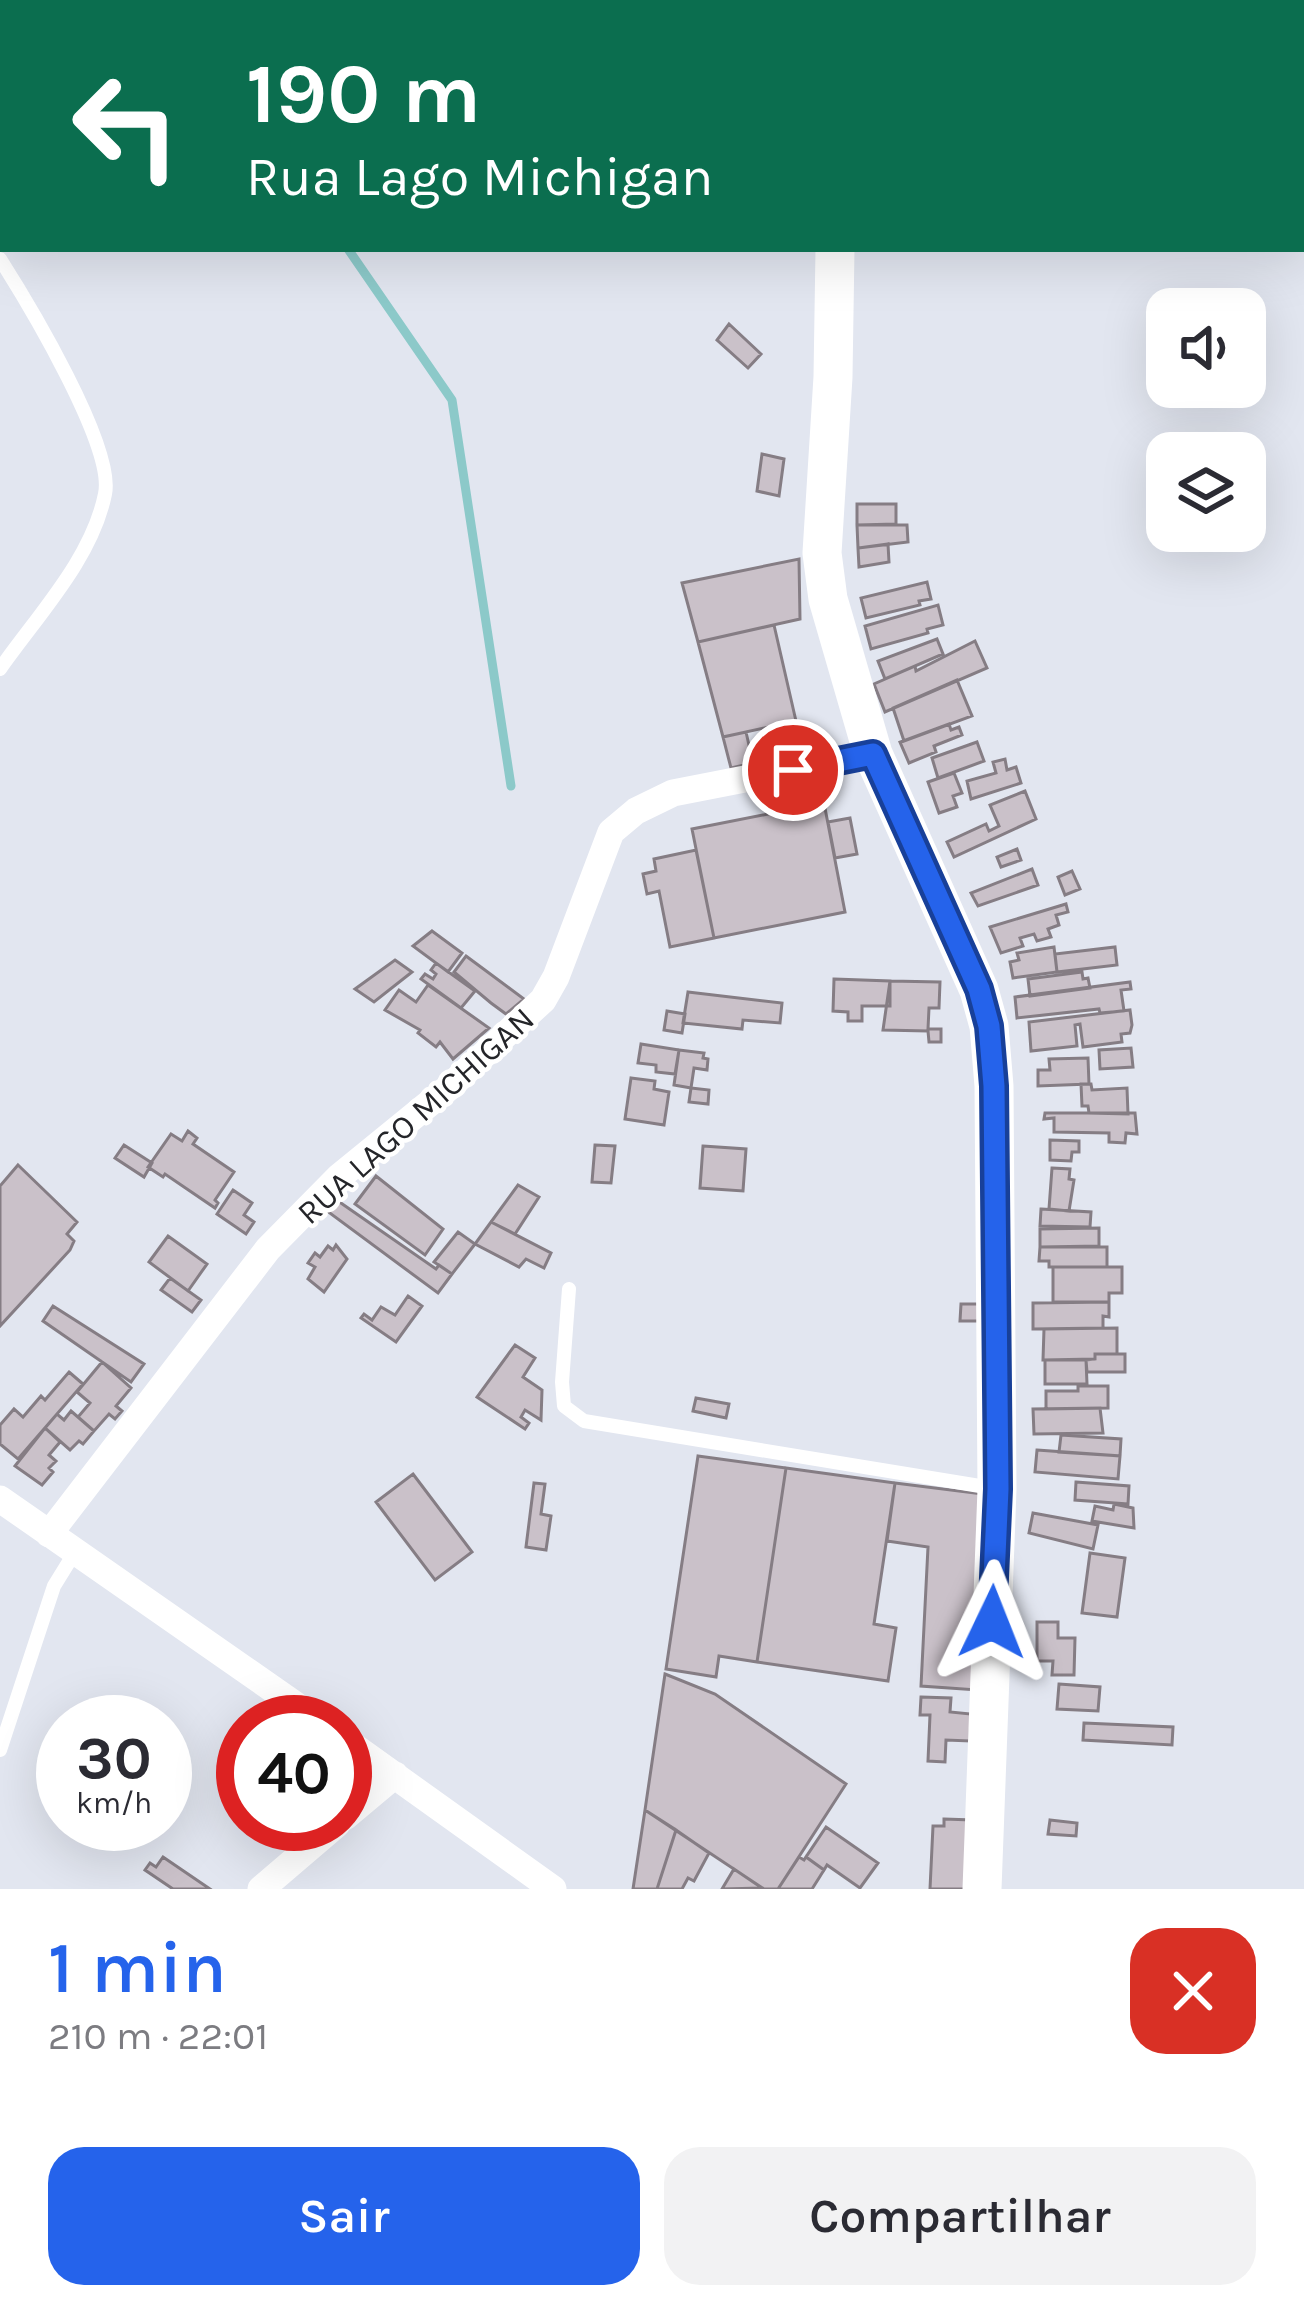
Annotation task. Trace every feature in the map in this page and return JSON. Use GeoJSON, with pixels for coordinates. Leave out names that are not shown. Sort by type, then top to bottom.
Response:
{"type":"FeatureCollection","features":[{"type":"Feature","properties":{"kind":"street"},"geometry":{"type":"LineString","coordinates":[[835,252],[834,358],[821,553],[838,637],[873,754],[979,989],[989,1026],[994,1086],[998,1489],[982,1889]]}},
{"type":"Feature","properties":{"kind":"street","name":"RUA LAGO MICHIGAN"},"geometry":{"type":"LineString","coordinates":[[49,1534],[268,1249],[339,1178],[447,1089],[543,1000],[610,832],[636,811],[673,793],[873,754]]}},
{"type":"Feature","properties":{"kind":"street"},"geometry":{"type":"LineString","coordinates":[[0,1499],[281,1695]]}},
{"type":"Feature","properties":{"kind":"street"},"geometry":{"type":"LineString","coordinates":[[372,1759],[553,1889]]}},
{"type":"Feature","properties":{"kind":"street"},"geometry":{"type":"LineString","coordinates":[[372,1794],[394,1775]]}},
{"type":"Feature","properties":{"kind":"street"},"geometry":{"type":"LineString","coordinates":[[261,1889],[305,1851]]}},
{"type":"Feature","properties":{"kind":"lane"},"geometry":{"type":"LineString","coordinates":[[0,259],[50,337],[103,461],[107,488],[91,534],[73,566],[0,669]]}},
{"type":"Feature","properties":{"kind":"lane"},"geometry":{"type":"LineString","coordinates":[[569,1289],[564,1406],[584,1421],[998,1489]]}},
{"type":"Feature","properties":{"kind":"lane"},"geometry":{"type":"LineString","coordinates":[[0,1750],[54,1586],[75,1552]]}},
{"type":"Feature","properties":{"kind":"building"},"geometry":{"type":"Polygon","coordinates":[[[729,324],[761,354],[748,368],[717,340],[729,324]]]}},
{"type":"Feature","properties":{"kind":"building"},"geometry":{"type":"Polygon","coordinates":[[[762,454],[784,459],[779,496],[757,491],[762,454]]]}},
{"type":"Feature","properties":{"kind":"building"},"geometry":{"type":"Polygon","coordinates":[[[857,504],[896,504],[896,524],[857,525],[857,504]]]}},
{"type":"Feature","properties":{"kind":"building"},"geometry":{"type":"Polygon","coordinates":[[[857,525],[907,525],[908,542],[858,548],[857,525]]]}},
{"type":"Feature","properties":{"kind":"building"},"geometry":{"type":"Polygon","coordinates":[[[888,544],[889,562],[859,567],[858,548],[888,544]]]}},
{"type":"Feature","properties":{"kind":"building"},"geometry":{"type":"Polygon","coordinates":[[[799,559],[800,619],[698,642],[682,583],[799,559]]]}},
{"type":"Feature","properties":{"kind":"building"},"geometry":{"type":"Polygon","coordinates":[[[927,582],[931,599],[866,618],[861,598],[927,582]]]}},
{"type":"Feature","properties":{"kind":"building"},"geometry":{"type":"Polygon","coordinates":[[[938,605],[943,625],[871,649],[865,626],[938,605]]]}},
{"type":"Feature","properties":{"kind":"building"},"geometry":{"type":"Polygon","coordinates":[[[774,625],[796,721],[723,737],[698,642],[774,625]]]}},
{"type":"Feature","properties":{"kind":"building"},"geometry":{"type":"Polygon","coordinates":[[[937,639],[943,654],[885,679],[878,661],[937,639]]]}},
{"type":"Feature","properties":{"kind":"building"},"geometry":{"type":"Polygon","coordinates":[[[975,641],[987,668],[885,712],[874,684],[915,666],[916,671],[975,641]]]}},
{"type":"Feature","properties":{"kind":"building"},"geometry":{"type":"Polygon","coordinates":[[[957,680],[972,716],[904,741],[893,708],[957,680]]]}},
{"type":"Feature","properties":{"kind":"building"},"geometry":{"type":"Polygon","coordinates":[[[949,724],[951,730],[959,727],[962,735],[909,763],[900,742],[949,724]]]}},
{"type":"Feature","properties":{"kind":"building"},"geometry":{"type":"Polygon","coordinates":[[[746,732],[753,763],[731,768],[723,737],[746,732]]]}},
{"type":"Feature","properties":{"kind":"building"},"geometry":{"type":"Polygon","coordinates":[[[977,742],[984,761],[938,778],[932,758],[977,742]]]}},
{"type":"Feature","properties":{"kind":"building"},"geometry":{"type":"Polygon","coordinates":[[[1005,759],[1007,770],[1016,767],[1021,783],[971,799],[967,781],[996,773],[993,762],[1005,759]]]}},
{"type":"Feature","properties":{"kind":"building"},"geometry":{"type":"Polygon","coordinates":[[[954,773],[962,793],[953,796],[957,807],[939,813],[928,782],[954,773]]]}},
{"type":"Feature","properties":{"kind":"building"},"geometry":{"type":"Polygon","coordinates":[[[1025,791],[1036,819],[954,857],[947,842],[986,824],[989,831],[999,826],[990,805],[1025,791]]]}},
{"type":"Feature","properties":{"kind":"building"},"geometry":{"type":"Polygon","coordinates":[[[824,803],[845,912],[714,938],[692,829],[824,803]]]}},
{"type":"Feature","properties":{"kind":"building"},"geometry":{"type":"Polygon","coordinates":[[[850,818],[857,854],[835,858],[828,822],[850,818]]]}},
{"type":"Feature","properties":{"kind":"building"},"geometry":{"type":"Polygon","coordinates":[[[1017,849],[1021,860],[1001,867],[997,857],[1017,849]]]}},
{"type":"Feature","properties":{"kind":"building"},"geometry":{"type":"Polygon","coordinates":[[[696,850],[714,938],[670,947],[659,891],[647,894],[643,874],[656,871],[654,859],[696,850]]]}},
{"type":"Feature","properties":{"kind":"building"},"geometry":{"type":"Polygon","coordinates":[[[1032,869],[1038,885],[978,906],[971,893],[1032,869]]]}},
{"type":"Feature","properties":{"kind":"building"},"geometry":{"type":"Polygon","coordinates":[[[1072,871],[1080,889],[1065,895],[1058,877],[1072,871]]]}},
{"type":"Feature","properties":{"kind":"building"},"geometry":{"type":"Polygon","coordinates":[[[1066,904],[1068,912],[1056,915],[1059,925],[1048,929],[1051,937],[1020,938],[1023,946],[1001,953],[990,927],[1066,904]]]}},
{"type":"Feature","properties":{"kind":"building"},"geometry":{"type":"Polygon","coordinates":[[[432,931],[462,953],[448,972],[413,946],[432,931]]]}},
{"type":"Feature","properties":{"kind":"building"},"geometry":{"type":"Polygon","coordinates":[[[1054,947],[1057,972],[1013,978],[1010,962],[1019,960],[1017,953],[1054,947]]]}},
{"type":"Feature","properties":{"kind":"building"},"geometry":{"type":"Polygon","coordinates":[[[1115,947],[1117,965],[1057,972],[1055,954],[1115,947]]]}},
{"type":"Feature","properties":{"kind":"building"},"geometry":{"type":"Polygon","coordinates":[[[466,956],[524,999],[506,1014],[491,1003],[454,972],[466,956]]]}},
{"type":"Feature","properties":{"kind":"building"},"geometry":{"type":"Polygon","coordinates":[[[395,960],[412,972],[374,1002],[355,989],[395,960]]]}},
{"type":"Feature","properties":{"kind":"building"},"geometry":{"type":"Polygon","coordinates":[[[436,963],[475,991],[461,1008],[421,979],[425,974],[433,979],[436,974],[431,970],[436,963]]]}},
{"type":"Feature","properties":{"kind":"building"},"geometry":{"type":"Polygon","coordinates":[[[1082,972],[1090,988],[1030,996],[1028,979],[1082,972]]]}},
{"type":"Feature","properties":{"kind":"building"},"geometry":{"type":"Polygon","coordinates":[[[834,979],[890,981],[890,1006],[862,1006],[862,1021],[848,1021],[848,1012],[833,1011],[834,979]]]}},
{"type":"Feature","properties":{"kind":"building"},"geometry":{"type":"Polygon","coordinates":[[[890,981],[940,982],[939,1008],[929,1008],[928,1029],[941,1029],[941,1042],[929,1042],[928,1031],[883,1030],[890,981]]]}},
{"type":"Feature","properties":{"kind":"building"},"geometry":{"type":"Polygon","coordinates":[[[1130,982],[1131,989],[1121,990],[1124,1011],[1100,1013],[1099,1009],[1017,1018],[1015,997],[1130,982]]]}},
{"type":"Feature","properties":{"kind":"building"},"geometry":{"type":"Polygon","coordinates":[[[428,985],[489,1028],[453,1059],[440,1042],[436,1047],[420,1030],[385,1010],[399,990],[416,1002],[428,985]]]}},
{"type":"Feature","properties":{"kind":"building"},"geometry":{"type":"Polygon","coordinates":[[[688,992],[782,1003],[780,1023],[743,1020],[742,1029],[683,1023],[688,992]]]}},
{"type":"Feature","properties":{"kind":"building"},"geometry":{"type":"Polygon","coordinates":[[[1130,1010],[1130,1033],[1121,1034],[1122,1042],[1083,1047],[1080,1024],[1075,1025],[1077,1046],[1031,1051],[1029,1022],[1130,1010]]]}},
{"type":"Feature","properties":{"kind":"building"},"geometry":{"type":"Polygon","coordinates":[[[667,1011],[685,1014],[682,1033],[664,1030],[667,1011]]]}},
{"type":"Feature","properties":{"kind":"building"},"geometry":{"type":"Polygon","coordinates":[[[641,1044],[679,1050],[675,1074],[638,1063],[641,1044]]]}},
{"type":"Feature","properties":{"kind":"building"},"geometry":{"type":"Polygon","coordinates":[[[1131,1048],[1133,1067],[1100,1069],[1099,1050],[1131,1048]]]}},
{"type":"Feature","properties":{"kind":"building"},"geometry":{"type":"Polygon","coordinates":[[[679,1050],[704,1053],[703,1058],[708,1059],[707,1070],[694,1068],[691,1088],[674,1085],[679,1050]]]}},
{"type":"Feature","properties":{"kind":"building"},"geometry":{"type":"Polygon","coordinates":[[[1088,1058],[1089,1084],[1038,1086],[1038,1070],[1050,1070],[1049,1059],[1088,1058]]]}},
{"type":"Feature","properties":{"kind":"building"},"geometry":{"type":"Polygon","coordinates":[[[631,1078],[655,1081],[654,1089],[669,1092],[664,1125],[625,1119],[631,1078]]]}},
{"type":"Feature","properties":{"kind":"building"},"geometry":{"type":"Polygon","coordinates":[[[1081,1084],[1091,1084],[1092,1090],[1127,1088],[1128,1114],[1089,1113],[1088,1106],[1082,1106],[1081,1084]]]}},
{"type":"Feature","properties":{"kind":"building"},"geometry":{"type":"Polygon","coordinates":[[[691,1088],[709,1090],[708,1104],[689,1102],[691,1088]]]}},
{"type":"Feature","properties":{"kind":"building"},"geometry":{"type":"Polygon","coordinates":[[[1045,1113],[1135,1113],[1137,1134],[1126,1133],[1125,1143],[1109,1142],[1109,1133],[1054,1132],[1054,1118],[1044,1119],[1045,1113]]]}},
{"type":"Feature","properties":{"kind":"building"},"geometry":{"type":"Polygon","coordinates":[[[188,1131],[197,1138],[193,1144],[234,1172],[215,1200],[215,1208],[148,1167],[171,1134],[182,1141],[188,1131]]]}},
{"type":"Feature","properties":{"kind":"building"},"geometry":{"type":"Polygon","coordinates":[[[1050,1140],[1079,1141],[1079,1152],[1072,1152],[1071,1161],[1050,1160],[1050,1140]]]}},
{"type":"Feature","properties":{"kind":"building"},"geometry":{"type":"Polygon","coordinates":[[[124,1145],[152,1163],[144,1177],[115,1158],[124,1145]]]}},
{"type":"Feature","properties":{"kind":"building"},"geometry":{"type":"Polygon","coordinates":[[[595,1145],[615,1146],[611,1183],[592,1182],[595,1145]]]}},
{"type":"Feature","properties":{"kind":"building"},"geometry":{"type":"Polygon","coordinates":[[[703,1146],[746,1149],[743,1191],[700,1188],[703,1146]]]}},
{"type":"Feature","properties":{"kind":"building"},"geometry":{"type":"Polygon","coordinates":[[[18,1165],[77,1222],[67,1234],[74,1241],[70,1250],[0,1326],[0,1186],[18,1165]]]}},
{"type":"Feature","properties":{"kind":"building"},"geometry":{"type":"Polygon","coordinates":[[[1052,1168],[1070,1169],[1069,1179],[1074,1180],[1069,1211],[1049,1209],[1052,1168]]]}},
{"type":"Feature","properties":{"kind":"building"},"geometry":{"type":"Polygon","coordinates":[[[376,1176],[443,1229],[425,1255],[355,1204],[376,1176]]]}},
{"type":"Feature","properties":{"kind":"building"},"geometry":{"type":"Polygon","coordinates":[[[518,1185],[539,1197],[515,1234],[491,1222],[518,1185]]]}},
{"type":"Feature","properties":{"kind":"building"},"geometry":{"type":"Polygon","coordinates":[[[233,1190],[252,1203],[244,1215],[254,1222],[246,1234],[217,1214],[233,1190]]]}},
{"type":"Feature","properties":{"kind":"building"},"geometry":{"type":"Polygon","coordinates":[[[338,1201],[436,1269],[439,1265],[452,1274],[438,1293],[327,1211],[338,1201]]]}},
{"type":"Feature","properties":{"kind":"building"},"geometry":{"type":"Polygon","coordinates":[[[1041,1209],[1091,1212],[1090,1227],[1040,1226],[1041,1209]]]}},
{"type":"Feature","properties":{"kind":"building"},"geometry":{"type":"Polygon","coordinates":[[[491,1222],[551,1253],[544,1268],[526,1259],[519,1267],[475,1244],[491,1222]]]}},
{"type":"Feature","properties":{"kind":"building"},"geometry":{"type":"Polygon","coordinates":[[[1099,1228],[1099,1246],[1040,1247],[1040,1229],[1099,1228]]]}},
{"type":"Feature","properties":{"kind":"building"},"geometry":{"type":"Polygon","coordinates":[[[458,1232],[475,1244],[452,1274],[434,1262],[458,1232]]]}},
{"type":"Feature","properties":{"kind":"building"},"geometry":{"type":"Polygon","coordinates":[[[168,1236],[207,1264],[188,1291],[149,1262],[168,1236]]]}},
{"type":"Feature","properties":{"kind":"building"},"geometry":{"type":"Polygon","coordinates":[[[336,1245],[347,1259],[324,1292],[308,1279],[315,1267],[308,1263],[315,1253],[320,1257],[328,1246],[333,1250],[336,1245]]]}},
{"type":"Feature","properties":{"kind":"building"},"geometry":{"type":"Polygon","coordinates":[[[1040,1247],[1107,1247],[1107,1267],[1049,1267],[1049,1261],[1039,1261],[1040,1247]]]}},
{"type":"Feature","properties":{"kind":"building"},"geometry":{"type":"Polygon","coordinates":[[[1053,1267],[1122,1267],[1122,1293],[1109,1293],[1109,1302],[1053,1302],[1053,1267]]]}},
{"type":"Feature","properties":{"kind":"building"},"geometry":{"type":"Polygon","coordinates":[[[170,1278],[201,1300],[192,1312],[161,1290],[170,1278]]]}},
{"type":"Feature","properties":{"kind":"building"},"geometry":{"type":"Polygon","coordinates":[[[408,1296],[422,1306],[396,1342],[361,1318],[364,1314],[372,1320],[381,1307],[395,1315],[408,1296]]]}},
{"type":"Feature","properties":{"kind":"building"},"geometry":{"type":"Polygon","coordinates":[[[1109,1302],[1103,1328],[1033,1329],[1033,1303],[1109,1302]]]}},
{"type":"Feature","properties":{"kind":"building"},"geometry":{"type":"Polygon","coordinates":[[[961,1304],[981,1304],[981,1321],[960,1321],[961,1304]]]}},
{"type":"Feature","properties":{"kind":"building"},"geometry":{"type":"Polygon","coordinates":[[[53,1306],[144,1364],[131,1382],[43,1321],[53,1306]]]}},
{"type":"Feature","properties":{"kind":"building"},"geometry":{"type":"Polygon","coordinates":[[[1117,1328],[1117,1354],[1043,1360],[1044,1329],[1117,1328]]]}},
{"type":"Feature","properties":{"kind":"building"},"geometry":{"type":"Polygon","coordinates":[[[515,1345],[535,1358],[523,1377],[542,1390],[541,1420],[525,1410],[521,1417],[529,1423],[525,1429],[477,1397],[515,1345]]]}},
{"type":"Feature","properties":{"kind":"building"},"geometry":{"type":"Polygon","coordinates":[[[1095,1354],[1125,1354],[1125,1372],[1087,1372],[1086,1360],[1095,1359],[1095,1354]]]}},
{"type":"Feature","properties":{"kind":"building"},"geometry":{"type":"Polygon","coordinates":[[[1045,1360],[1086,1360],[1087,1384],[1045,1384],[1045,1360]]]}},
{"type":"Feature","properties":{"kind":"building"},"geometry":{"type":"Polygon","coordinates":[[[102,1362],[131,1388],[116,1406],[122,1411],[115,1419],[109,1414],[94,1431],[78,1417],[90,1403],[77,1392],[102,1362]]]}},
{"type":"Feature","properties":{"kind":"building"},"geometry":{"type":"Polygon","coordinates":[[[69,1372],[83,1384],[18,1459],[0,1444],[0,1425],[14,1409],[23,1417],[69,1372]]]}},
{"type":"Feature","properties":{"kind":"building"},"geometry":{"type":"Polygon","coordinates":[[[1078,1386],[1108,1386],[1108,1408],[1046,1409],[1046,1391],[1078,1391],[1078,1386]]]}},
{"type":"Feature","properties":{"kind":"building"},"geometry":{"type":"Polygon","coordinates":[[[696,1398],[729,1404],[726,1418],[693,1411],[696,1398]]]}},
{"type":"Feature","properties":{"kind":"building"},"geometry":{"type":"Polygon","coordinates":[[[1100,1408],[1103,1433],[1034,1434],[1033,1409],[1100,1408]]]}},
{"type":"Feature","properties":{"kind":"building"},"geometry":{"type":"Polygon","coordinates":[[[71,1411],[94,1431],[70,1450],[45,1428],[57,1414],[64,1420],[71,1411]]]}},
{"type":"Feature","properties":{"kind":"building"},"geometry":{"type":"Polygon","coordinates":[[[45,1428],[60,1442],[49,1455],[56,1461],[49,1468],[53,1472],[42,1485],[15,1466],[45,1428]]]}},
{"type":"Feature","properties":{"kind":"building"},"geometry":{"type":"Polygon","coordinates":[[[1061,1435],[1121,1439],[1120,1456],[1059,1452],[1061,1435]]]}},
{"type":"Feature","properties":{"kind":"building"},"geometry":{"type":"Polygon","coordinates":[[[1037,1450],[1120,1456],[1118,1479],[1035,1472],[1037,1450]]]}},
{"type":"Feature","properties":{"kind":"building"},"geometry":{"type":"Polygon","coordinates":[[[698,1456],[786,1468],[757,1662],[719,1656],[716,1677],[666,1669],[698,1456]]]}},
{"type":"Feature","properties":{"kind":"building"},"geometry":{"type":"Polygon","coordinates":[[[786,1468],[895,1483],[874,1624],[896,1628],[888,1681],[757,1662],[786,1468]]]}},
{"type":"Feature","properties":{"kind":"building"},"geometry":{"type":"Polygon","coordinates":[[[413,1474],[472,1552],[435,1580],[376,1502],[413,1474]]]}},
{"type":"Feature","properties":{"kind":"building"},"geometry":{"type":"Polygon","coordinates":[[[1076,1482],[1129,1486],[1128,1504],[1075,1500],[1076,1482]]]}},
{"type":"Feature","properties":{"kind":"building"},"geometry":{"type":"Polygon","coordinates":[[[534,1483],[545,1484],[541,1514],[551,1516],[546,1550],[526,1547],[534,1483]]]}},
{"type":"Feature","properties":{"kind":"building"},"geometry":{"type":"Polygon","coordinates":[[[895,1483],[983,1494],[977,1690],[921,1686],[928,1547],[887,1541],[895,1483]]]}},
{"type":"Feature","properties":{"kind":"building"},"geometry":{"type":"Polygon","coordinates":[[[1114,1504],[1133,1508],[1134,1528],[1092,1521],[1095,1506],[1113,1510],[1114,1504]]]}},
{"type":"Feature","properties":{"kind":"building"},"geometry":{"type":"Polygon","coordinates":[[[1033,1513],[1098,1525],[1093,1549],[1029,1533],[1033,1513]]]}},
{"type":"Feature","properties":{"kind":"building"},"geometry":{"type":"Polygon","coordinates":[[[1090,1553],[1125,1558],[1117,1617],[1082,1613],[1090,1553]]]}},
{"type":"Feature","properties":{"kind":"building"},"geometry":{"type":"Polygon","coordinates":[[[1037,1622],[1058,1622],[1058,1638],[1075,1638],[1074,1675],[1052,1675],[1053,1661],[1037,1661],[1037,1622]]]}},
{"type":"Feature","properties":{"kind":"building"},"geometry":{"type":"Polygon","coordinates":[[[665,1674],[715,1694],[846,1784],[778,1889],[764,1889],[645,1810],[665,1674]]]}},
{"type":"Feature","properties":{"kind":"building"},"geometry":{"type":"Polygon","coordinates":[[[1059,1684],[1100,1687],[1098,1711],[1057,1709],[1059,1684]]]}},
{"type":"Feature","properties":{"kind":"building"},"geometry":{"type":"Polygon","coordinates":[[[921,1697],[951,1698],[950,1712],[971,1714],[970,1741],[946,1740],[945,1762],[928,1761],[930,1715],[920,1715],[921,1697]]]}},
{"type":"Feature","properties":{"kind":"building"},"geometry":{"type":"Polygon","coordinates":[[[1084,1723],[1173,1727],[1172,1745],[1083,1740],[1084,1723]]]}},
{"type":"Feature","properties":{"kind":"building"},"geometry":{"type":"Polygon","coordinates":[[[645,1810],[676,1830],[657,1889],[633,1889],[645,1810]]]}},
{"type":"Feature","properties":{"kind":"building"},"geometry":{"type":"Polygon","coordinates":[[[944,1819],[972,1820],[969,1889],[930,1889],[933,1826],[944,1826],[944,1819]]]}},
{"type":"Feature","properties":{"kind":"building"},"geometry":{"type":"Polygon","coordinates":[[[1050,1820],[1077,1823],[1076,1836],[1048,1834],[1050,1820]]]}},
{"type":"Feature","properties":{"kind":"building"},"geometry":{"type":"Polygon","coordinates":[[[826,1827],[878,1863],[860,1888],[806,1857],[826,1827]]]}},
{"type":"Feature","properties":{"kind":"building"},"geometry":{"type":"Polygon","coordinates":[[[676,1830],[709,1853],[694,1881],[688,1878],[682,1889],[657,1889],[676,1830]]]}},
{"type":"Feature","properties":{"kind":"building"},"geometry":{"type":"Polygon","coordinates":[[[163,1857],[210,1889],[173,1889],[145,1870],[150,1863],[156,1867],[163,1857]]]}},
{"type":"Feature","properties":{"kind":"building"},"geometry":{"type":"Polygon","coordinates":[[[799,1857],[824,1870],[812,1889],[778,1889],[799,1857]]]}},
{"type":"Feature","properties":{"kind":"building"},"geometry":{"type":"Polygon","coordinates":[[[734,1869],[762,1888],[722,1889],[734,1869]]]}},
{"type":"Feature","properties":{"kind":"waterway"},"geometry":{"type":"LineString","coordinates":[[350,252],[452,400],[511,786]]}},
{"type":"Feature","properties":{"kind":"route"},"geometry":{"type":"LineString","coordinates":[[793,770],[873,754],[979,989],[989,1026],[994,1086],[998,1489],[992,1622]]}}]}
